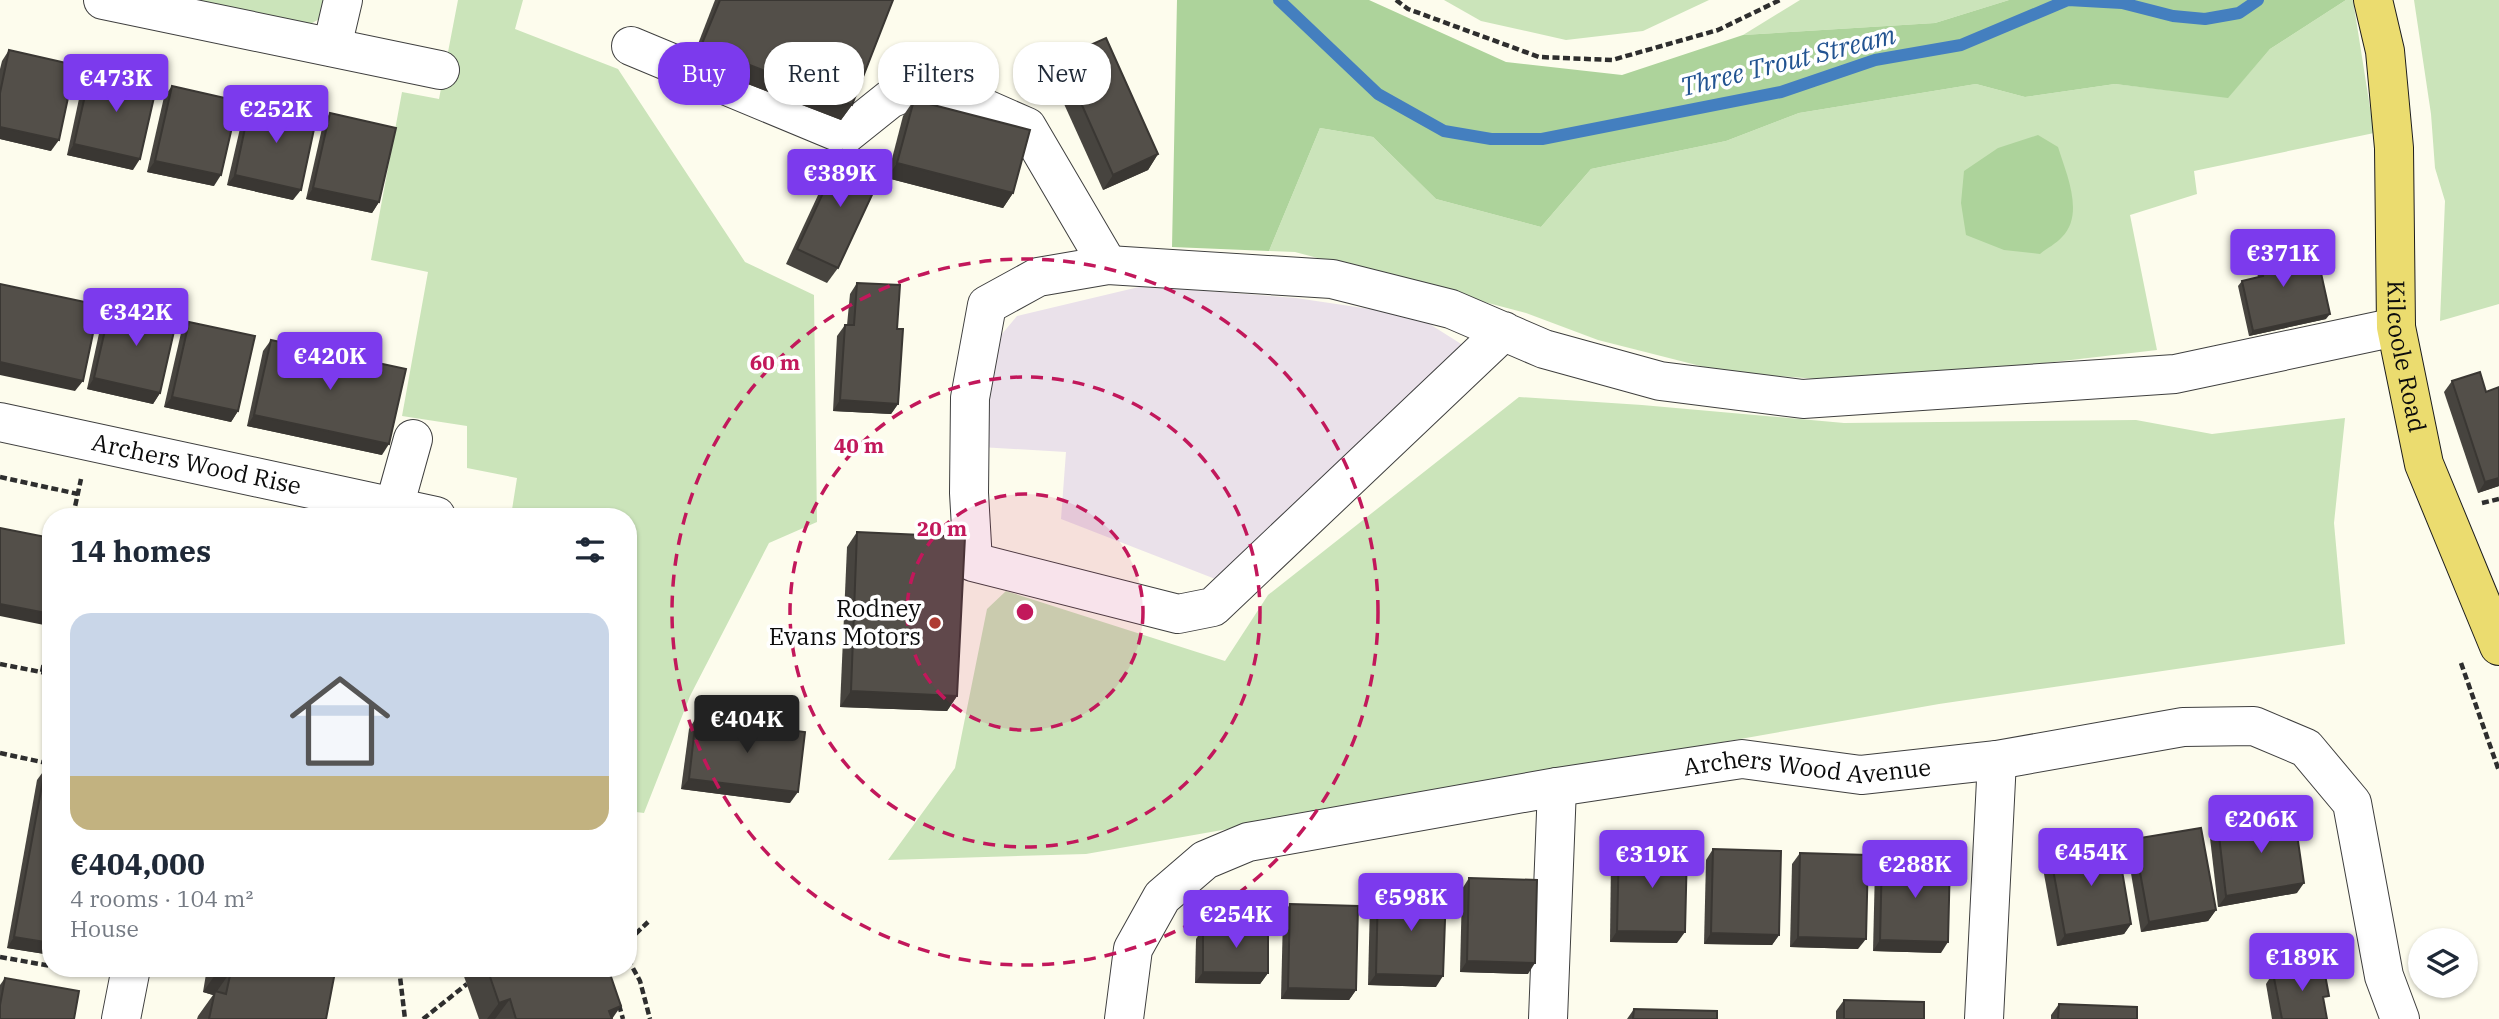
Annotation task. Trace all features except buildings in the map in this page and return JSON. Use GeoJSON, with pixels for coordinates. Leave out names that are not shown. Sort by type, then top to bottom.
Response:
{"type":"FeatureCollection","features":[{"type":"Feature","properties":{"kind":"main road","name":"Kilcoole Road"},"geometry":{"type":"LineString","coordinates":[[2373,0],[2385,51],[2394,148],[2396,327],[2424,464],[2499,646]]}},
{"type":"Feature","properties":{"kind":"street"},"geometry":{"type":"LineString","coordinates":[[103,0],[440,70]]}},
{"type":"Feature","properties":{"kind":"street"},"geometry":{"type":"LineString","coordinates":[[332,47],[343,0]]}},
{"type":"Feature","properties":{"kind":"street"},"geometry":{"type":"LineString","coordinates":[[631,46],[845,135],[890,99],[927,83],[1027,127],[1108,265]]}},
{"type":"Feature","properties":{"kind":"street"},"geometry":{"type":"LineString","coordinates":[[1504,331],[1213,607],[1178,614],[973,562],[969,492],[970,398],[987,306],[1038,277],[1108,265],[1332,279],[1451,309],[1504,331],[1544,349],[1660,381],[1803,399],[2175,374],[2396,327]]}},
{"type":"Feature","properties":{"kind":"street","name":"Archers Wood Rise"},"geometry":{"type":"LineString","coordinates":[[0,422],[399,508]]}},
{"type":"Feature","properties":{"kind":"street"},"geometry":{"type":"LineString","coordinates":[[394,507],[413,439]]}},
{"type":"Feature","properties":{"kind":"street","name":"Archers Wood Avenue"},"geometry":{"type":"LineString","coordinates":[[1124,1019],[1133,949],[1162,897],[1205,860],[1248,842],[1557,787],[1742,759],[1861,775],[1997,760],[2183,727],[2254,726],[2306,748],[2352,803],[2384,976],[2400,1019]]}},
{"type":"Feature","properties":{"kind":"street"},"geometry":{"type":"LineString","coordinates":[[1984,1019],[1997,760]]}},
{"type":"Feature","properties":{"kind":"street"},"geometry":{"type":"LineString","coordinates":[[1548,1019],[1557,787]]}},
{"type":"Feature","properties":{"kind":"street"},"geometry":{"type":"LineString","coordinates":[[121,1019],[129,977]]}},
{"type":"Feature","properties":{"kind":"path"},"geometry":{"type":"LineString","coordinates":[[1396,0],[1408,9],[1539,57],[1612,60],[1718,30],[1780,0]]}},
{"type":"Feature","properties":{"kind":"path"},"geometry":{"type":"LineString","coordinates":[[0,477],[78,494]]}},
{"type":"Feature","properties":{"kind":"path"},"geometry":{"type":"LineString","coordinates":[[0,664],[42,672]]}},
{"type":"Feature","properties":{"kind":"path"},"geometry":{"type":"LineString","coordinates":[[0,753],[42,762]]}},
{"type":"Feature","properties":{"kind":"path"},"geometry":{"type":"LineString","coordinates":[[637,932],[648,922]]}},
{"type":"Feature","properties":{"kind":"path"},"geometry":{"type":"LineString","coordinates":[[0,957],[42,964]]}},
{"type":"Feature","properties":{"kind":"path"},"geometry":{"type":"LineString","coordinates":[[637,976],[650,1019]]}},
{"type":"Feature","properties":{"kind":"path"},"geometry":{"type":"LineString","coordinates":[[400,977],[405,1019]]}},
{"type":"Feature","properties":{"kind":"path"},"geometry":{"type":"LineString","coordinates":[[423,1019],[467,984]]}},
{"type":"Feature","properties":{"kind":"path"},"geometry":{"type":"LineString","coordinates":[[615,993],[623,1019]]}},
{"type":"Feature","properties":{"kind":"shaded area"},"geometry":{"type":"Polygon","coordinates":[[[1143,286],[1296,298],[1417,316],[1469,349],[1223,582],[1061,519],[1066,452],[980,447],[987,352],[1017,316],[1143,286]]]}},
{"type":"Feature","properties":{"kind":"green space"},"geometry":{"type":"Polygon","coordinates":[[[136,0],[326,0],[323,17],[294,33],[136,0]]]}},
{"type":"Feature","properties":{"kind":"green space"},"geometry":{"type":"Polygon","coordinates":[[[458,0],[523,0],[515,29],[618,69],[745,262],[814,295],[817,522],[769,543],[690,696],[644,813],[637,812],[637,508],[512,508],[517,478],[467,468],[467,426],[402,416],[428,272],[371,260],[402,92],[439,99],[458,0]]]}},
{"type":"Feature","properties":{"kind":"green space"},"geometry":{"type":"Polygon","coordinates":[[[1177,0],[1369,0],[1506,62],[1622,75],[1743,35],[1935,23],[2009,0],[2346,0],[2270,49],[2228,98],[2115,84],[2025,97],[1976,84],[1799,113],[1726,141],[1591,169],[1541,227],[1436,199],[1373,137],[1320,128],[1269,251],[1172,247],[1177,0]]]}},
{"type":"Feature","properties":{"kind":"green space"},"geometry":{"type":"Polygon","coordinates":[[[1444,0],[1709,0],[1643,31],[1566,40],[1481,21],[1444,0]]]}},
{"type":"Feature","properties":{"kind":"green space"},"geometry":{"type":"Polygon","coordinates":[[[1800,0],[2009,0],[1935,23],[1743,35],[1800,0]]]}},
{"type":"Feature","properties":{"kind":"green space"},"geometry":{"type":"Polygon","coordinates":[[[2346,0],[2353,0],[2374,133],[2194,171],[2197,194],[2130,215],[2157,350],[1871,383],[1724,372],[1598,340],[1526,313],[1295,252],[1269,251],[1320,128],[1373,137],[1436,199],[1541,227],[1591,169],[1726,141],[1799,113],[1976,84],[2025,97],[2115,84],[2228,97],[2270,49],[2346,0]]]}},
{"type":"Feature","properties":{"kind":"green space"},"geometry":{"type":"Polygon","coordinates":[[[2414,0],[2499,0],[2499,304],[2440,321],[2445,201],[2435,168],[2431,114],[2414,0]]]}},
{"type":"Feature","properties":{"kind":"green space"},"geometry":{"type":"Polygon","coordinates":[[[2038,135],[2058,147],[2072,193],[2069,228],[2057,242],[2040,254],[2004,250],[1966,235],[1961,203],[1964,171],[1998,148],[2038,135]]]}},
{"type":"Feature","properties":{"kind":"green space"},"geometry":{"type":"Polygon","coordinates":[[[1519,397],[1844,423],[2136,420],[2212,434],[2345,418],[2334,523],[2345,644],[1939,704],[1086,854],[888,860],[955,768],[987,609],[1006,591],[1225,661],[1268,595],[1519,397]]]}},
{"type":"Feature","properties":{"kind":"waterway","name":"Three Trout Stream"},"geometry":{"type":"LineString","coordinates":[[1279,0],[1378,94],[1444,131],[1491,139],[1542,139],[1781,92],[1875,60],[1961,45],[2068,0],[2122,3],[2173,16],[2205,19],[2239,13],[2258,0]]}},
{"type":"Feature","properties":{"kind":"place","name":"Rodney Evans Motors"},"geometry":{"type":"Point","coordinates":[935,623]}}]}
